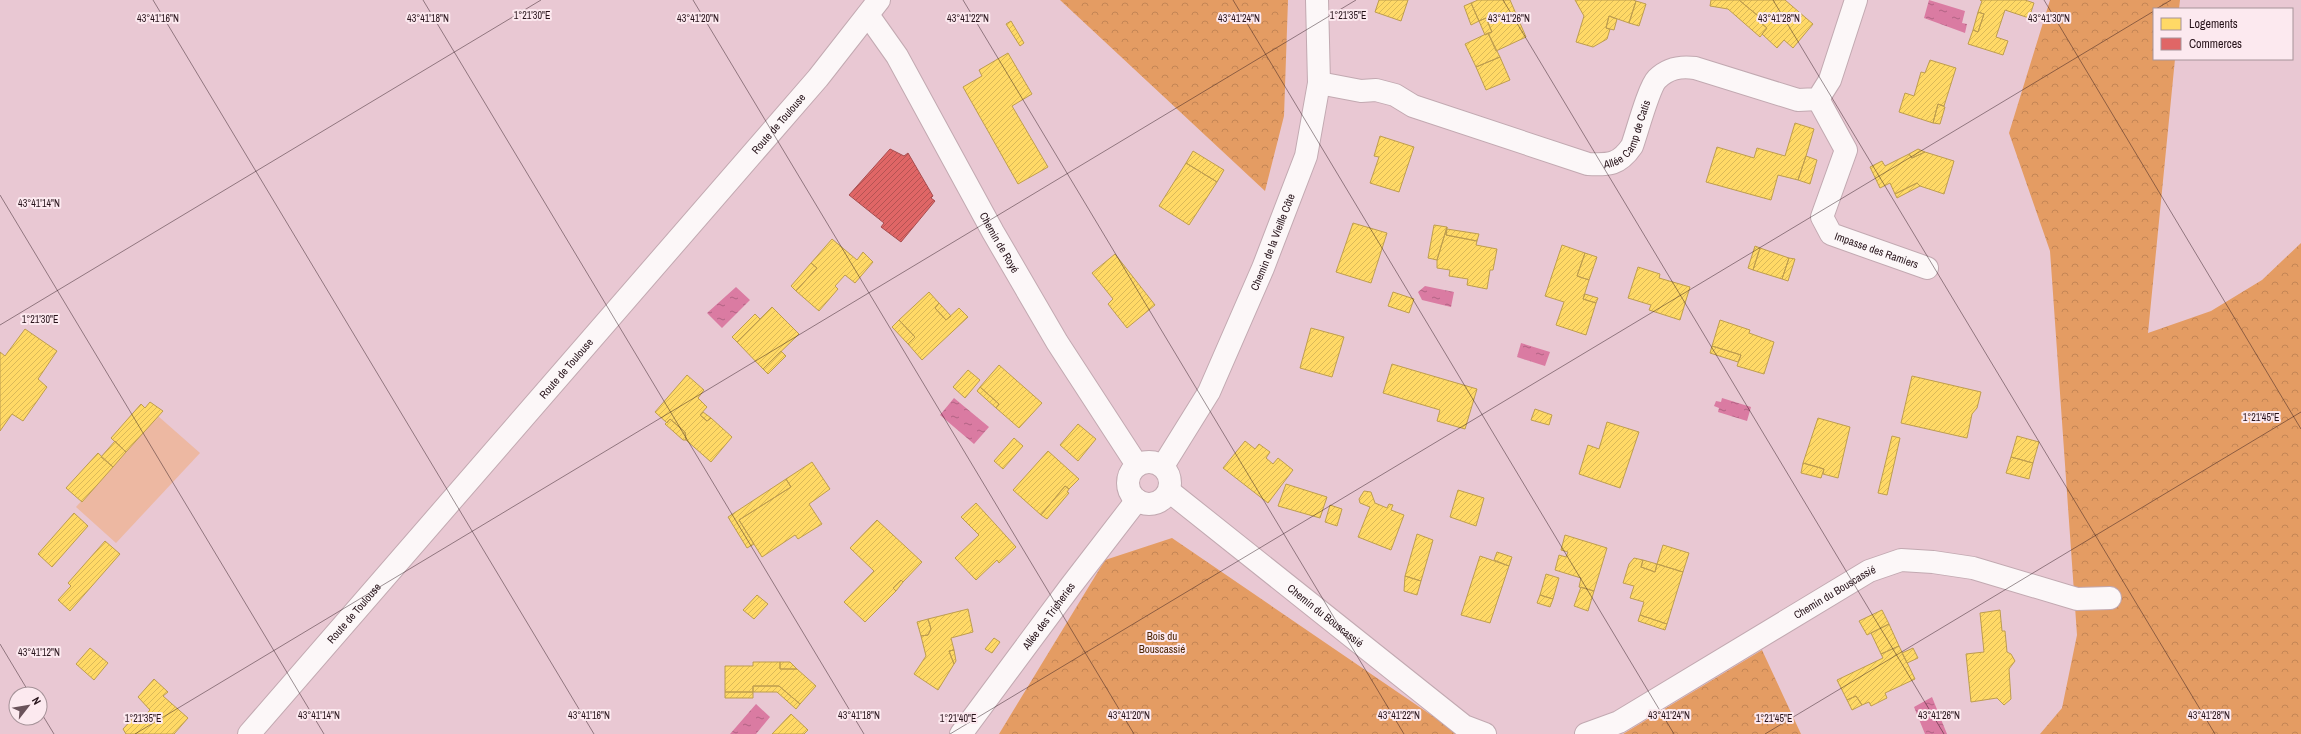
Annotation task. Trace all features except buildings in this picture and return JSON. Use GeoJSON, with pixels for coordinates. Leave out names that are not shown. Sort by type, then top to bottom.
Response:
{"type":"FeatureCollection","features":[{"type":"Feature","properties":{"kind":"street","name":"Chemin de la Vieille Côte"},"geometry":{"type":"LineString","coordinates":[[1162,466],[1209,392],[1263,268],[1306,156],[1319,83],[1317,0]]}},
{"type":"Feature","properties":{"kind":"street"},"geometry":{"type":"LineString","coordinates":[[1818,99],[1830,80],[1856,0]]}},
{"type":"Feature","properties":{"kind":"street","name":"Chemin de Royé"},"geometry":{"type":"LineString","coordinates":[[873,8],[897,56],[1057,342],[1137,465]]}},
{"type":"Feature","properties":{"kind":"street","name":"Route de Toulouse"},"geometry":{"type":"LineString","coordinates":[[249,734],[808,90],[873,8]]}},
{"type":"Feature","properties":{"kind":"street","name":"Allée Camp de Catis"},"geometry":{"type":"LineString","coordinates":[[1319,83],[1361,91],[1376,90],[1395,95],[1412,106],[1588,164],[1610,165],[1627,154],[1632,146],[1656,80],[1668,70],[1681,66],[1695,68],[1798,100],[1818,99]]}},
{"type":"Feature","properties":{"kind":"street","name":"Impasse des Ramiers"},"geometry":{"type":"LineString","coordinates":[[1818,99],[1846,150],[1822,217],[1831,234],[1927,268]]}},
{"type":"Feature","properties":{"kind":"street"},"geometry":{"type":"LineString","coordinates":[[1150,461],[1162,466],[1168,473],[1171,482],[1169,491],[1163,499],[1155,503],[1146,504],[1137,500],[1131,494],[1128,487],[1128,479],[1137,465],[1150,461]]}},
{"type":"Feature","properties":{"kind":"street","name":"Chemin du Bouscassié"},"geometry":{"type":"LineString","coordinates":[[1169,491],[1464,726],[1485,734]]}},
{"type":"Feature","properties":{"kind":"street","name":"Allée des Tricheries"},"geometry":{"type":"LineString","coordinates":[[961,734],[1070,587],[1137,500]]}},
{"type":"Feature","properties":{"kind":"street","name":"Chemin du Bouscassié"},"geometry":{"type":"LineString","coordinates":[[1586,734],[1619,722],[1869,571],[1901,560],[1933,562],[1974,568],[2077,599],[2110,598]]}},
{"type":"Feature","properties":{"kind":"green space"},"geometry":{"type":"Polygon","coordinates":[[[1060,0],[1288,0],[1284,116],[1265,191],[1060,0]]]}},
{"type":"Feature","properties":{"kind":"green space"},"geometry":{"type":"Polygon","coordinates":[[[2050,0],[2180,0],[2179,8],[2153,8],[2153,60],[2175,60],[2148,333],[2211,311],[2262,280],[2301,243],[2301,734],[2040,734],[2062,708],[2077,635],[2050,251],[2009,133],[2050,0]]]}},
{"type":"Feature","properties":{"kind":"green space","name":"Bois du Bouscassié"},"geometry":{"type":"Polygon","coordinates":[[[1172,538],[1459,734],[999,734],[1105,560],[1172,538]]]}},
{"type":"Feature","properties":{"kind":"green space"},"geometry":{"type":"Polygon","coordinates":[[[1762,650],[1801,734],[1623,734],[1762,650]]]}},
{"type":"Feature","properties":{"kind":"shaded area"},"geometry":{"type":"Polygon","coordinates":[[[158,416],[200,453],[116,543],[76,507],[158,416]]]}},
{"type":"Feature","properties":{"kind":"water"},"geometry":{"type":"Polygon","coordinates":[[[1929,0],[1965,11],[1962,23],[1967,24],[1965,33],[1924,18],[1929,0]]]}},
{"type":"Feature","properties":{"kind":"water"},"geometry":{"type":"Polygon","coordinates":[[[1425,286],[1454,292],[1451,307],[1422,300],[1418,292],[1425,286]]]}},
{"type":"Feature","properties":{"kind":"water"},"geometry":{"type":"Polygon","coordinates":[[[736,287],[750,300],[722,328],[707,313],[736,287]]]}},
{"type":"Feature","properties":{"kind":"water"},"geometry":{"type":"Polygon","coordinates":[[[1521,343],[1550,352],[1545,366],[1517,357],[1521,343]]]}},
{"type":"Feature","properties":{"kind":"water"},"geometry":{"type":"Polygon","coordinates":[[[954,398],[989,427],[974,444],[940,415],[954,398]]]}},
{"type":"Feature","properties":{"kind":"water"},"geometry":{"type":"Polygon","coordinates":[[[1722,398],[1751,407],[1747,421],[1718,412],[1719,408],[1714,406],[1716,401],[1721,402],[1722,398]]]}},
{"type":"Feature","properties":{"kind":"water"},"geometry":{"type":"Polygon","coordinates":[[[1932,697],[1947,734],[1925,734],[1914,707],[1932,697]]]}},
{"type":"Feature","properties":{"kind":"water"},"geometry":{"type":"Polygon","coordinates":[[[756,704],[770,717],[756,734],[730,734],[756,704]]]}}]}
